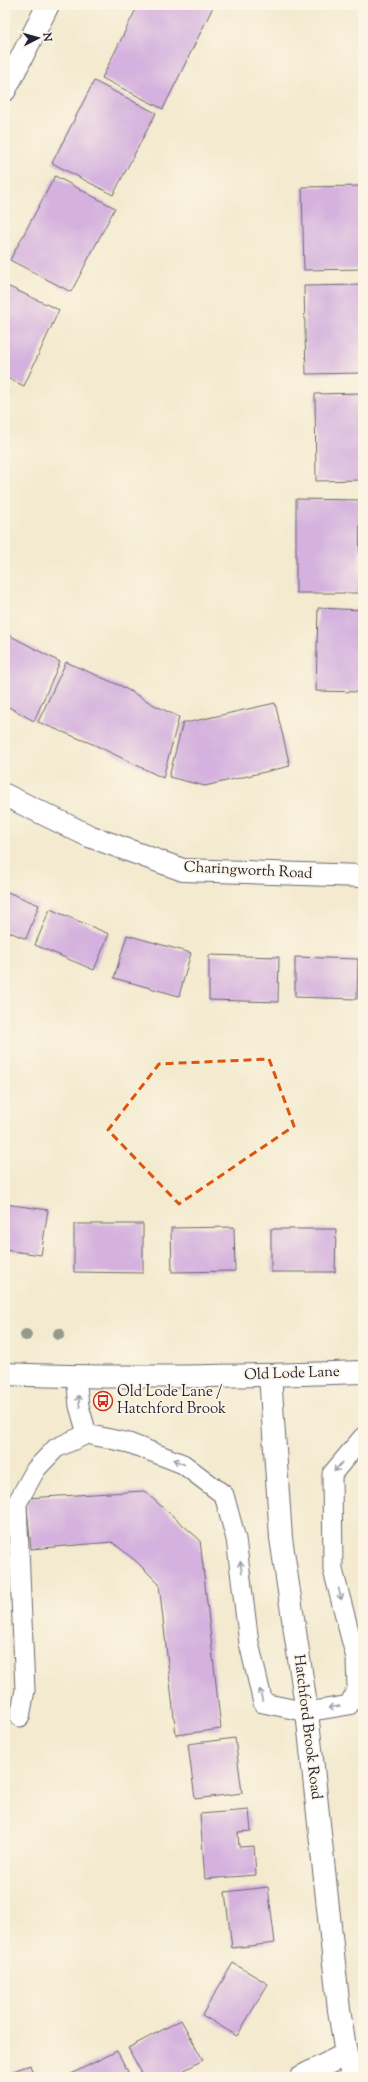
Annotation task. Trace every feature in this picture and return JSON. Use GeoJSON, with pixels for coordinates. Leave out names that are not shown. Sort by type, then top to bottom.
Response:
{"type":"FeatureCollection","features":[{"type":"Feature","properties":{"kind":"street"},"geometry":{"type":"LineString","coordinates":[[5,90],[48,5]]}},
{"type":"Feature","properties":{"kind":"street","name":"Charingworth Road"},"geometry":{"type":"LineString","coordinates":[[5,795],[89,836],[183,870],[363,876]]}},
{"type":"Feature","properties":{"kind":"street","name":"Old Lode Lane"},"geometry":{"type":"LineString","coordinates":[[5,1374],[76,1377],[270,1375],[363,1372]]}},
{"type":"Feature","properties":{"kind":"street","name":"Hatchford Brook Road"},"geometry":{"type":"LineString","coordinates":[[270,1375],[281,1538],[307,1712],[339,2010],[346,2054],[354,2077]]}},
{"type":"Feature","properties":{"kind":"street"},"geometry":{"type":"LineString","coordinates":[[301,2077],[346,2054]]}},
{"type":"Feature","properties":{"kind":"lane"},"geometry":{"type":"LineString","coordinates":[[76,1377],[79,1406],[87,1434]]}},
{"type":"Feature","properties":{"kind":"lane"},"geometry":{"type":"LineString","coordinates":[[20,1717],[25,1690],[17,1503],[36,1469],[56,1448],[87,1434],[129,1443],[183,1464],[224,1495],[236,1538],[249,1643],[263,1703],[307,1712],[349,1705],[357,1689],[356,1658],[334,1570],[332,1474],[363,1437]]}},
{"type":"Feature","properties":{"kind":"highlighted area"},"geometry":{"type":"Polygon","coordinates":[[[269,1059],[294,1126],[179,1204],[108,1130],[159,1064],[269,1059]]]}},
{"type":"Feature","properties":{"kind":"building"},"geometry":{"type":"Polygon","coordinates":[[[138,5],[214,5],[163,109],[102,78],[138,5]]]}},
{"type":"Feature","properties":{"kind":"building"},"geometry":{"type":"Polygon","coordinates":[[[94,81],[156,113],[113,195],[52,163],[94,81]]]}},
{"type":"Feature","properties":{"kind":"building"},"geometry":{"type":"Polygon","coordinates":[[[55,176],[115,208],[71,292],[10,260],[55,176]]]}},
{"type":"Feature","properties":{"kind":"building"},"geometry":{"type":"Polygon","coordinates":[[[363,186],[363,269],[304,270],[302,187],[363,186]]]}},
{"type":"Feature","properties":{"kind":"building"},"geometry":{"type":"Polygon","coordinates":[[[5,285],[59,310],[24,386],[5,377],[5,285]]]}},
{"type":"Feature","properties":{"kind":"building"},"geometry":{"type":"Polygon","coordinates":[[[363,285],[363,373],[306,374],[304,286],[363,285]]]}},
{"type":"Feature","properties":{"kind":"building"},"geometry":{"type":"Polygon","coordinates":[[[5,390],[9,392],[5,400],[5,390]]]}},
{"type":"Feature","properties":{"kind":"building"},"geometry":{"type":"Polygon","coordinates":[[[363,393],[363,480],[316,481],[315,394],[363,393]]]}},
{"type":"Feature","properties":{"kind":"building"},"geometry":{"type":"Polygon","coordinates":[[[296,499],[360,500],[359,593],[296,593],[296,499]]]}},
{"type":"Feature","properties":{"kind":"building"},"geometry":{"type":"Polygon","coordinates":[[[318,608],[363,610],[363,692],[316,691],[318,608]]]}},
{"type":"Feature","properties":{"kind":"building"},"geometry":{"type":"Polygon","coordinates":[[[5,633],[60,662],[34,721],[5,705],[5,633]]]}},
{"type":"Feature","properties":{"kind":"building"},"geometry":{"type":"Polygon","coordinates":[[[66,662],[121,686],[179,717],[163,778],[95,745],[38,722],[66,662]]]}},
{"type":"Feature","properties":{"kind":"building"},"geometry":{"type":"Polygon","coordinates":[[[275,703],[290,766],[205,786],[169,777],[183,722],[190,722],[275,703]]]}},
{"type":"Feature","properties":{"kind":"building"},"geometry":{"type":"Polygon","coordinates":[[[5,891],[39,905],[26,939],[5,930],[5,891]]]}},
{"type":"Feature","properties":{"kind":"building"},"geometry":{"type":"Polygon","coordinates":[[[50,909],[109,934],[94,970],[35,945],[50,909]]]}},
{"type":"Feature","properties":{"kind":"building"},"geometry":{"type":"Polygon","coordinates":[[[127,935],[191,953],[179,996],[114,978],[127,935]]]}},
{"type":"Feature","properties":{"kind":"building"},"geometry":{"type":"Polygon","coordinates":[[[209,955],[279,957],[278,1002],[209,1000],[209,955]]]}},
{"type":"Feature","properties":{"kind":"building"},"geometry":{"type":"Polygon","coordinates":[[[295,957],[358,959],[357,999],[295,997],[295,957]]]}},
{"type":"Feature","properties":{"kind":"building"},"geometry":{"type":"Polygon","coordinates":[[[5,1204],[48,1210],[41,1255],[5,1250],[5,1204]]]}},
{"type":"Feature","properties":{"kind":"building"},"geometry":{"type":"Polygon","coordinates":[[[74,1224],[143,1224],[143,1273],[74,1272],[74,1224]]]}},
{"type":"Feature","properties":{"kind":"building"},"geometry":{"type":"Polygon","coordinates":[[[234,1227],[235,1271],[172,1272],[171,1228],[234,1227]]]}},
{"type":"Feature","properties":{"kind":"building"},"geometry":{"type":"Polygon","coordinates":[[[271,1229],[336,1229],[335,1272],[271,1272],[271,1229]]]}},
{"type":"Feature","properties":{"kind":"building"},"geometry":{"type":"Polygon","coordinates":[[[144,1491],[200,1540],[221,1729],[176,1735],[159,1584],[137,1562],[112,1542],[31,1549],[26,1498],[144,1491]]]}},
{"type":"Feature","properties":{"kind":"building"},"geometry":{"type":"Polygon","coordinates":[[[235,1738],[242,1793],[195,1799],[188,1744],[235,1738]]]}},
{"type":"Feature","properties":{"kind":"building"},"geometry":{"type":"Polygon","coordinates":[[[249,1810],[251,1831],[238,1832],[239,1847],[254,1846],[256,1875],[205,1879],[200,1814],[249,1810]]]}},
{"type":"Feature","properties":{"kind":"building"},"geometry":{"type":"Polygon","coordinates":[[[268,1887],[275,1943],[232,1948],[225,1892],[268,1887]]]}},
{"type":"Feature","properties":{"kind":"building"},"geometry":{"type":"Polygon","coordinates":[[[233,1963],[268,1984],[237,2036],[202,2015],[233,1963]]]}},
{"type":"Feature","properties":{"kind":"building"},"geometry":{"type":"Polygon","coordinates":[[[181,2020],[203,2060],[172,2077],[144,2077],[128,2048],[181,2020]]]}},
{"type":"Feature","properties":{"kind":"building"},"geometry":{"type":"Polygon","coordinates":[[[117,2051],[131,2077],[65,2077],[117,2051]]]}},
{"type":"Feature","properties":{"kind":"building"},"geometry":{"type":"Polygon","coordinates":[[[30,2065],[34,2077],[5,2077],[5,2074],[30,2065]]]}},
{"type":"Feature","properties":{"kind":"place","name":"Old Lode Lane / Hatchford Brook"},"geometry":{"type":"Point","coordinates":[103,1401]}}]}
